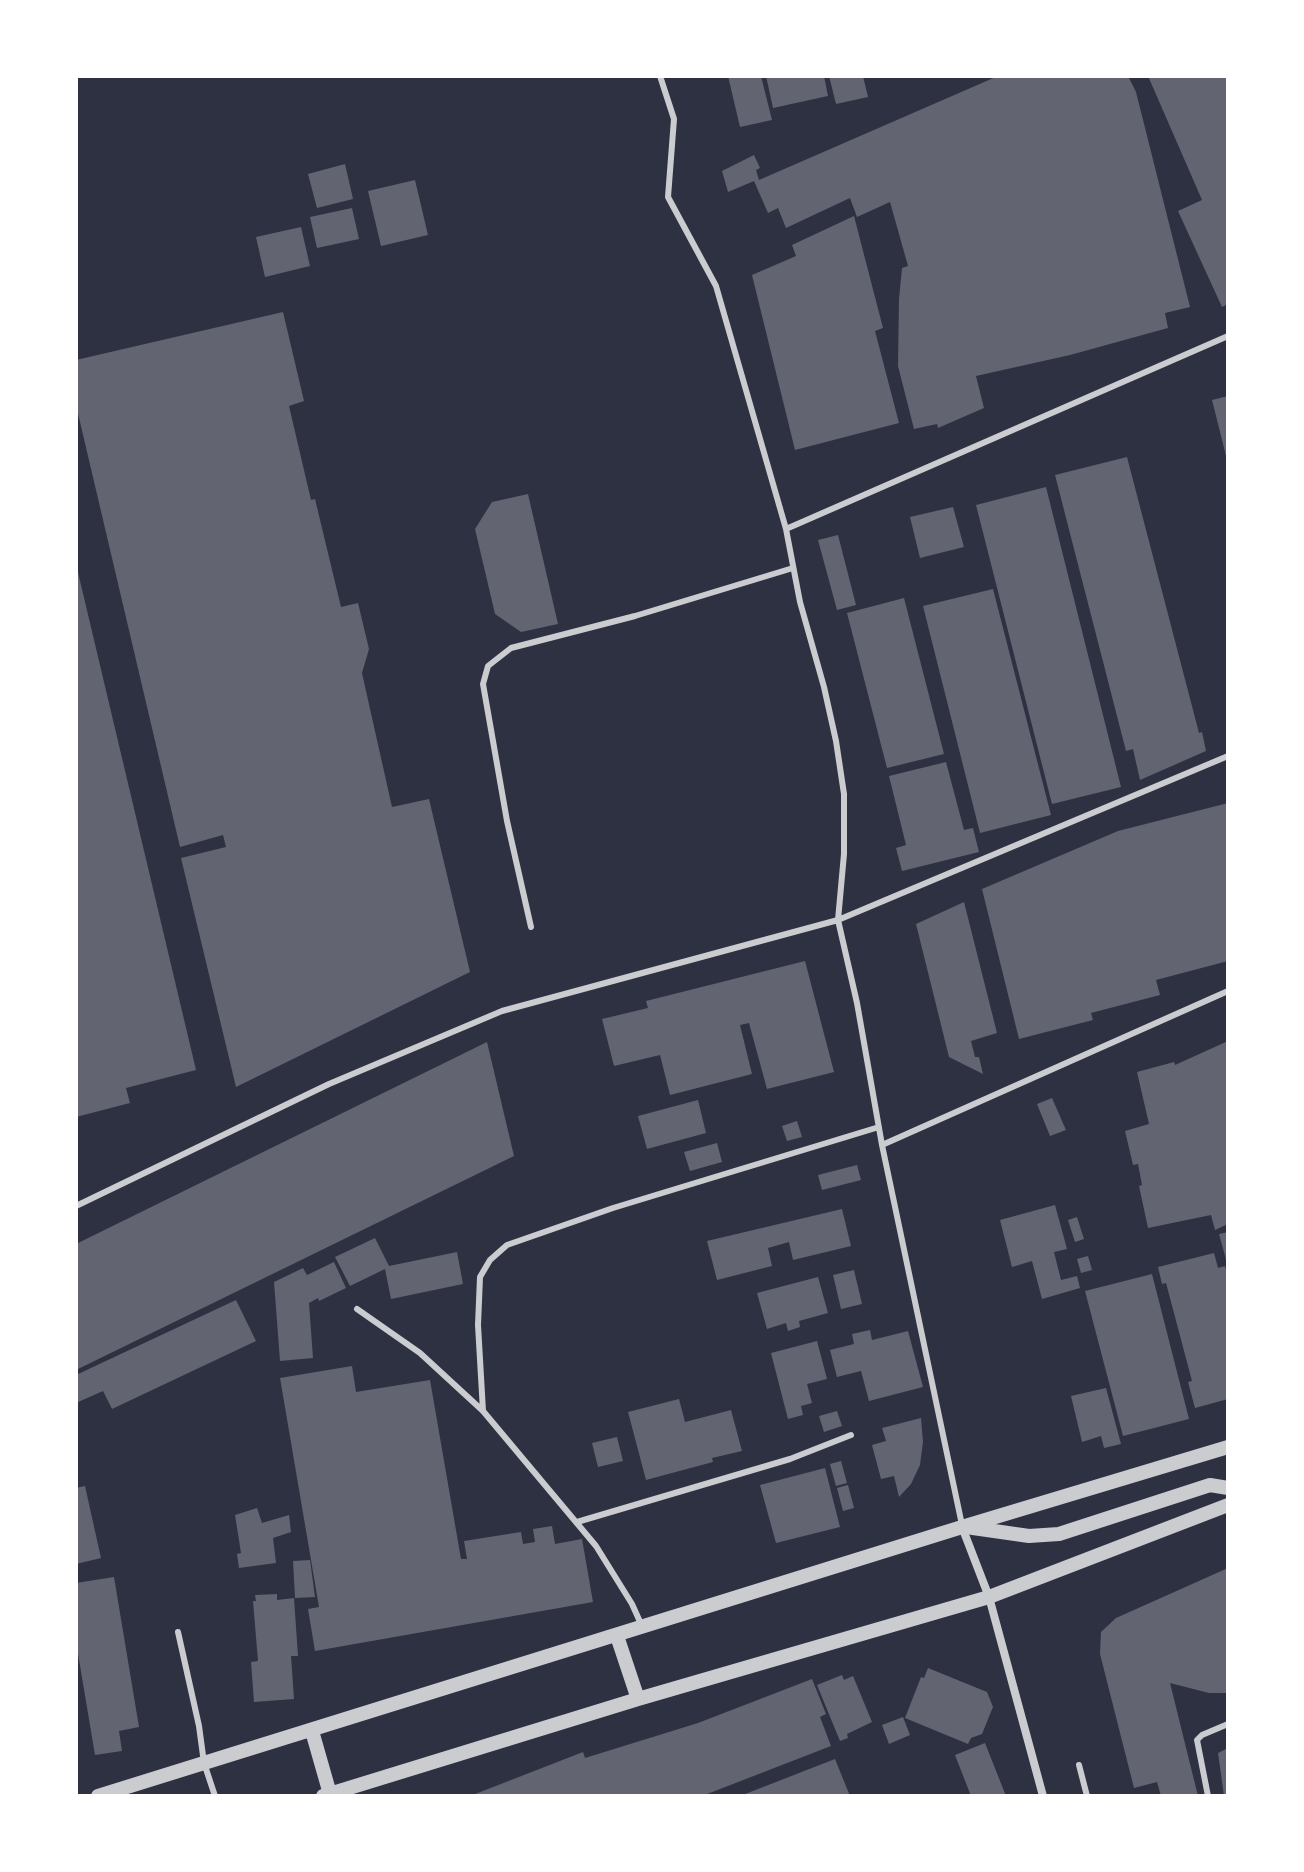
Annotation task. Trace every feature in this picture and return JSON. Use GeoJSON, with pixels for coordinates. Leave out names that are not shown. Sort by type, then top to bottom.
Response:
{"type":"FeatureCollection","features":[{"type":"Feature","properties":{"kind":"street"},"geometry":{"type":"LineString","coordinates":[[98,1796],[1228,1447]]}},
{"type":"Feature","properties":{"kind":"street"},"geometry":{"type":"LineString","coordinates":[[962,1527],[1029,1536],[1059,1534],[1210,1485],[1228,1488]]}},
{"type":"Feature","properties":{"kind":"street"},"geometry":{"type":"LineString","coordinates":[[312,1731],[327,1795],[638,1699],[989,1597],[1228,1505]]}},
{"type":"Feature","properties":{"kind":"street"},"geometry":{"type":"LineString","coordinates":[[962,1527],[989,1597],[1043,1796]]}},
{"type":"Feature","properties":{"kind":"street"},"geometry":{"type":"LineString","coordinates":[[617,1636],[638,1699]]}},
{"type":"Feature","properties":{"kind":"lane"},"geometry":{"type":"LineString","coordinates":[[660,76],[674,119],[668,197],[716,286],[786,529],[800,602],[824,687],[844,794],[844,854],[838,920],[962,1527]]}},
{"type":"Feature","properties":{"kind":"lane"},"geometry":{"type":"LineString","coordinates":[[786,529],[1228,336]]}},
{"type":"Feature","properties":{"kind":"lane"},"geometry":{"type":"LineString","coordinates":[[531,927],[507,821],[483,684],[488,666],[511,648],[676,605],[793,568]]}},
{"type":"Feature","properties":{"kind":"lane"},"geometry":{"type":"LineString","coordinates":[[76,1206],[329,1084],[502,1011],[838,920],[1228,756]]}},
{"type":"Feature","properties":{"kind":"lane"},"geometry":{"type":"LineString","coordinates":[[882,1145],[1228,991]]}},
{"type":"Feature","properties":{"kind":"lane"},"geometry":{"type":"LineString","coordinates":[[483,1411],[477,1317],[480,1277],[490,1260],[507,1245],[643,1198],[879,1127]]}},
{"type":"Feature","properties":{"kind":"lane"},"geometry":{"type":"LineString","coordinates":[[357,1309],[401,1338],[483,1411],[596,1546],[632,1604],[642,1628]]}},
{"type":"Feature","properties":{"kind":"lane"},"geometry":{"type":"LineString","coordinates":[[577,1522],[790,1459],[851,1435]]}},
{"type":"Feature","properties":{"kind":"lane"},"geometry":{"type":"LineString","coordinates":[[178,1632],[204,1763],[215,1796]]}},
{"type":"Feature","properties":{"kind":"lane"},"geometry":{"type":"LineString","coordinates":[[1208,1796],[1197,1740],[1228,1724]]}},
{"type":"Feature","properties":{"kind":"lane"},"geometry":{"type":"LineString","coordinates":[[1079,1765],[1087,1796]]}},
{"type":"Feature","properties":{"kind":"building"},"geometry":{"type":"Polygon","coordinates":[[[728,76],[761,76],[772,120],[740,127],[728,76]]]}},
{"type":"Feature","properties":{"kind":"building"},"geometry":{"type":"Polygon","coordinates":[[[766,76],[824,76],[828,96],[773,108],[766,76]]]}},
{"type":"Feature","properties":{"kind":"building"},"geometry":{"type":"Polygon","coordinates":[[[829,76],[863,76],[868,97],[836,104],[829,76]]]}},
{"type":"Feature","properties":{"kind":"building"},"geometry":{"type":"Polygon","coordinates":[[[998,76],[1128,76],[1136,92],[1190,307],[1165,313],[1168,328],[1070,355],[976,376],[984,408],[938,428],[937,424],[914,429],[898,366],[902,268],[908,266],[890,202],[857,217],[850,198],[786,228],[778,208],[768,213],[754,181],[728,192],[722,171],[754,155],[760,168],[756,170],[759,180],[998,76]]]}},
{"type":"Feature","properties":{"kind":"building"},"geometry":{"type":"Polygon","coordinates":[[[1148,76],[1228,76],[1228,304],[1222,307],[1178,211],[1202,200],[1148,76]]]}},
{"type":"Feature","properties":{"kind":"building"},"geometry":{"type":"Polygon","coordinates":[[[345,164],[353,199],[317,208],[308,174],[345,164]]]}},
{"type":"Feature","properties":{"kind":"building"},"geometry":{"type":"Polygon","coordinates":[[[415,180],[428,235],[381,246],[368,191],[415,180]]]}},
{"type":"Feature","properties":{"kind":"building"},"geometry":{"type":"Polygon","coordinates":[[[352,208],[359,239],[317,248],[310,217],[352,208]]]}},
{"type":"Feature","properties":{"kind":"building"},"geometry":{"type":"Polygon","coordinates":[[[854,216],[883,328],[875,331],[899,423],[795,450],[752,275],[796,256],[792,245],[854,216]]]}},
{"type":"Feature","properties":{"kind":"building"},"geometry":{"type":"Polygon","coordinates":[[[301,227],[310,266],[265,277],[256,237],[301,227]]]}},
{"type":"Feature","properties":{"kind":"building"},"geometry":{"type":"Polygon","coordinates":[[[283,312],[304,401],[289,406],[341,607],[358,603],[369,649],[362,673],[392,807],[429,799],[470,972],[236,1087],[181,858],[226,847],[223,835],[180,847],[76,405],[76,360],[283,312]]]}},
{"type":"Feature","properties":{"kind":"building"},"geometry":{"type":"Polygon","coordinates":[[[1228,396],[1228,459],[1227,460],[1212,400],[1228,396]]]}},
{"type":"Feature","properties":{"kind":"building"},"geometry":{"type":"Polygon","coordinates":[[[1127,457],[1206,751],[1140,780],[1133,749],[1126,751],[1055,475],[1127,457]]]}},
{"type":"Feature","properties":{"kind":"building"},"geometry":{"type":"Polygon","coordinates":[[[1046,487],[1121,787],[1052,804],[976,505],[1046,487]]]}},
{"type":"Feature","properties":{"kind":"building"},"geometry":{"type":"Polygon","coordinates":[[[528,494],[558,624],[521,632],[495,614],[475,529],[492,502],[528,494]]]}},
{"type":"Feature","properties":{"kind":"building"},"geometry":{"type":"Polygon","coordinates":[[[953,507],[964,547],[920,558],[910,517],[953,507]]]}},
{"type":"Feature","properties":{"kind":"building"},"geometry":{"type":"Polygon","coordinates":[[[838,535],[856,605],[837,610],[818,540],[838,535]]]}},
{"type":"Feature","properties":{"kind":"building"},"geometry":{"type":"Polygon","coordinates":[[[76,564],[196,1070],[126,1088],[130,1103],[76,1117],[76,564]]]}},
{"type":"Feature","properties":{"kind":"building"},"geometry":{"type":"Polygon","coordinates":[[[993,589],[1051,815],[980,833],[923,606],[993,589]]]}},
{"type":"Feature","properties":{"kind":"building"},"geometry":{"type":"Polygon","coordinates":[[[904,598],[944,754],[887,768],[847,613],[904,598]]]}},
{"type":"Feature","properties":{"kind":"building"},"geometry":{"type":"Polygon","coordinates":[[[946,762],[964,830],[973,828],[979,852],[902,871],[896,848],[906,845],[889,776],[946,762]]]}},
{"type":"Feature","properties":{"kind":"building"},"geometry":{"type":"Polygon","coordinates":[[[1228,803],[1228,961],[1156,980],[1160,995],[1091,1013],[1093,1020],[1019,1039],[982,889],[1118,831],[1228,803]]]}},
{"type":"Feature","properties":{"kind":"building"},"geometry":{"type":"Polygon","coordinates":[[[964,902],[997,1033],[971,1041],[983,1074],[949,1057],[916,924],[964,902]]]}},
{"type":"Feature","properties":{"kind":"building"},"geometry":{"type":"Polygon","coordinates":[[[805,961],[834,1072],[767,1089],[749,1023],[740,1025],[752,1074],[670,1095],[660,1055],[614,1066],[602,1019],[648,1008],[646,1001],[805,961]]]}},
{"type":"Feature","properties":{"kind":"building"},"geometry":{"type":"Polygon","coordinates":[[[1228,1041],[1228,1224],[1215,1230],[1211,1215],[1148,1228],[1139,1186],[1142,1185],[1138,1164],[1133,1165],[1125,1131],[1149,1124],[1137,1072],[1174,1062],[1175,1065],[1228,1041]]]}},
{"type":"Feature","properties":{"kind":"building"},"geometry":{"type":"Polygon","coordinates":[[[487,1042],[514,1156],[76,1370],[76,1244],[487,1042]]]}},
{"type":"Feature","properties":{"kind":"building"},"geometry":{"type":"Polygon","coordinates":[[[1052,1098],[1066,1130],[1050,1136],[1037,1104],[1052,1098]]]}},
{"type":"Feature","properties":{"kind":"building"},"geometry":{"type":"Polygon","coordinates":[[[698,1100],[706,1133],[647,1149],[638,1116],[698,1100]]]}},
{"type":"Feature","properties":{"kind":"building"},"geometry":{"type":"Polygon","coordinates":[[[797,1121],[802,1137],[787,1141],[782,1126],[797,1121]]]}},
{"type":"Feature","properties":{"kind":"building"},"geometry":{"type":"Polygon","coordinates":[[[717,1143],[722,1162],[690,1171],[684,1152],[717,1143]]]}},
{"type":"Feature","properties":{"kind":"building"},"geometry":{"type":"Polygon","coordinates":[[[857,1165],[861,1180],[822,1190],[818,1175],[857,1165]]]}},
{"type":"Feature","properties":{"kind":"building"},"geometry":{"type":"Polygon","coordinates":[[[1055,1205],[1067,1249],[1054,1252],[1061,1280],[1077,1276],[1080,1288],[1042,1299],[1032,1261],[1012,1267],[1000,1220],[1055,1205]]]}},
{"type":"Feature","properties":{"kind":"building"},"geometry":{"type":"Polygon","coordinates":[[[842,1209],[851,1246],[793,1260],[789,1242],[768,1248],[772,1266],[717,1280],[707,1241],[842,1209]]]}},
{"type":"Feature","properties":{"kind":"building"},"geometry":{"type":"Polygon","coordinates":[[[1077,1217],[1084,1239],[1075,1242],[1068,1220],[1077,1217]]]}},
{"type":"Feature","properties":{"kind":"building"},"geometry":{"type":"Polygon","coordinates":[[[1228,1232],[1228,1262],[1227,1263],[1219,1234],[1228,1232]]]}},
{"type":"Feature","properties":{"kind":"building"},"geometry":{"type":"Polygon","coordinates":[[[375,1238],[389,1266],[457,1252],[463,1284],[391,1299],[385,1269],[350,1286],[335,1257],[375,1238]]]}},
{"type":"Feature","properties":{"kind":"building"},"geometry":{"type":"Polygon","coordinates":[[[1214,1253],[1218,1268],[1225,1266],[1228,1278],[1228,1399],[1195,1408],[1188,1382],[1192,1381],[1166,1283],[1162,1284],[1158,1267],[1214,1253]]]}},
{"type":"Feature","properties":{"kind":"building"},"geometry":{"type":"Polygon","coordinates":[[[1088,1256],[1092,1270],[1081,1273],[1077,1259],[1088,1256]]]}},
{"type":"Feature","properties":{"kind":"building"},"geometry":{"type":"Polygon","coordinates":[[[334,1262],[346,1288],[309,1303],[313,1358],[280,1361],[274,1282],[303,1268],[307,1275],[334,1262]]]}},
{"type":"Feature","properties":{"kind":"building"},"geometry":{"type":"Polygon","coordinates":[[[854,1270],[862,1304],[841,1309],[833,1275],[854,1270]]]}},
{"type":"Feature","properties":{"kind":"building"},"geometry":{"type":"Polygon","coordinates":[[[1152,1274],[1189,1419],[1123,1436],[1085,1291],[1152,1274]]]}},
{"type":"Feature","properties":{"kind":"building"},"geometry":{"type":"Polygon","coordinates":[[[818,1277],[828,1313],[799,1321],[800,1327],[788,1331],[786,1323],[767,1329],[757,1293],[818,1277]]]}},
{"type":"Feature","properties":{"kind":"building"},"geometry":{"type":"Polygon","coordinates":[[[236,1300],[256,1341],[112,1409],[103,1391],[76,1403],[76,1375],[236,1300]]]}},
{"type":"Feature","properties":{"kind":"building"},"geometry":{"type":"Polygon","coordinates":[[[870,1330],[872,1340],[908,1331],[923,1387],[869,1401],[861,1371],[837,1377],[830,1350],[854,1344],[852,1334],[870,1330]]]}},
{"type":"Feature","properties":{"kind":"building"},"geometry":{"type":"Polygon","coordinates":[[[817,1341],[827,1379],[807,1384],[812,1403],[801,1406],[803,1415],[788,1419],[771,1353],[817,1341]]]}},
{"type":"Feature","properties":{"kind":"building"},"geometry":{"type":"Polygon","coordinates":[[[352,1366],[356,1392],[430,1380],[461,1559],[467,1559],[464,1541],[521,1532],[523,1544],[535,1542],[533,1529],[552,1526],[555,1544],[582,1539],[593,1602],[315,1651],[308,1609],[319,1607],[280,1378],[352,1366]]]}},
{"type":"Feature","properties":{"kind":"building"},"geometry":{"type":"Polygon","coordinates":[[[1106,1388],[1121,1444],[1104,1448],[1101,1436],[1082,1442],[1071,1396],[1106,1388]]]}},
{"type":"Feature","properties":{"kind":"building"},"geometry":{"type":"Polygon","coordinates":[[[679,1399],[685,1422],[731,1410],[742,1451],[646,1480],[628,1412],[679,1399]]]}},
{"type":"Feature","properties":{"kind":"building"},"geometry":{"type":"Polygon","coordinates":[[[837,1411],[842,1426],[824,1432],[819,1416],[837,1411]]]}},
{"type":"Feature","properties":{"kind":"building"},"geometry":{"type":"Polygon","coordinates":[[[921,1418],[923,1442],[920,1465],[911,1484],[899,1497],[894,1476],[881,1479],[872,1445],[886,1441],[882,1428],[921,1418]]]}},
{"type":"Feature","properties":{"kind":"building"},"geometry":{"type":"Polygon","coordinates":[[[617,1437],[623,1461],[598,1467],[592,1443],[617,1437]]]}},
{"type":"Feature","properties":{"kind":"building"},"geometry":{"type":"Polygon","coordinates":[[[841,1461],[847,1483],[836,1486],[830,1464],[841,1461]]]}},
{"type":"Feature","properties":{"kind":"building"},"geometry":{"type":"Polygon","coordinates":[[[825,1468],[840,1527],[776,1543],[760,1485],[825,1468]]]}},
{"type":"Feature","properties":{"kind":"building"},"geometry":{"type":"Polygon","coordinates":[[[848,1485],[854,1508],[843,1511],[837,1488],[848,1485]]]}},
{"type":"Feature","properties":{"kind":"building"},"geometry":{"type":"Polygon","coordinates":[[[85,1486],[101,1558],[76,1564],[76,1488],[85,1486]]]}},
{"type":"Feature","properties":{"kind":"building"},"geometry":{"type":"Polygon","coordinates":[[[257,1508],[262,1523],[289,1515],[291,1532],[273,1538],[276,1563],[239,1568],[237,1554],[241,1553],[235,1515],[257,1508]]]}},
{"type":"Feature","properties":{"kind":"building"},"geometry":{"type":"Polygon","coordinates":[[[310,1560],[315,1597],[295,1598],[293,1561],[310,1560]]]}},
{"type":"Feature","properties":{"kind":"building"},"geometry":{"type":"Polygon","coordinates":[[[1228,1568],[1228,1693],[1209,1693],[1170,1683],[1198,1796],[1161,1796],[1157,1782],[1134,1788],[1100,1654],[1101,1632],[1116,1618],[1228,1568]]]}},
{"type":"Feature","properties":{"kind":"building"},"geometry":{"type":"Polygon","coordinates":[[[114,1577],[139,1727],[119,1731],[122,1751],[95,1755],[76,1642],[76,1583],[114,1577]]]}},
{"type":"Feature","properties":{"kind":"building"},"geometry":{"type":"Polygon","coordinates":[[[277,1594],[277,1600],[294,1598],[298,1656],[291,1656],[294,1699],[254,1702],[251,1662],[258,1661],[253,1601],[256,1601],[255,1595],[277,1594]]]}},
{"type":"Feature","properties":{"kind":"building"},"geometry":{"type":"Polygon","coordinates":[[[928,1668],[987,1692],[993,1707],[982,1734],[971,1738],[968,1744],[905,1718],[921,1677],[924,1678],[928,1668]]]}},
{"type":"Feature","properties":{"kind":"building"},"geometry":{"type":"Polygon","coordinates":[[[842,1675],[844,1680],[853,1676],[872,1722],[847,1734],[848,1738],[840,1741],[817,1685],[842,1675]]]}},
{"type":"Feature","properties":{"kind":"building"},"geometry":{"type":"Polygon","coordinates":[[[812,1679],[826,1714],[820,1717],[831,1746],[702,1796],[470,1796],[583,1752],[585,1758],[698,1723],[812,1679]]]}},
{"type":"Feature","properties":{"kind":"building"},"geometry":{"type":"Polygon","coordinates":[[[903,1717],[910,1735],[889,1744],[882,1725],[903,1717]]]}},
{"type":"Feature","properties":{"kind":"building"},"geometry":{"type":"Polygon","coordinates":[[[985,1743],[1006,1796],[971,1796],[955,1755],[985,1743]]]}},
{"type":"Feature","properties":{"kind":"building"},"geometry":{"type":"Polygon","coordinates":[[[1228,1748],[1228,1796],[1224,1796],[1218,1753],[1228,1748]]]}},
{"type":"Feature","properties":{"kind":"building"},"geometry":{"type":"Polygon","coordinates":[[[835,1759],[850,1796],[740,1796],[835,1759]]]}}]}
